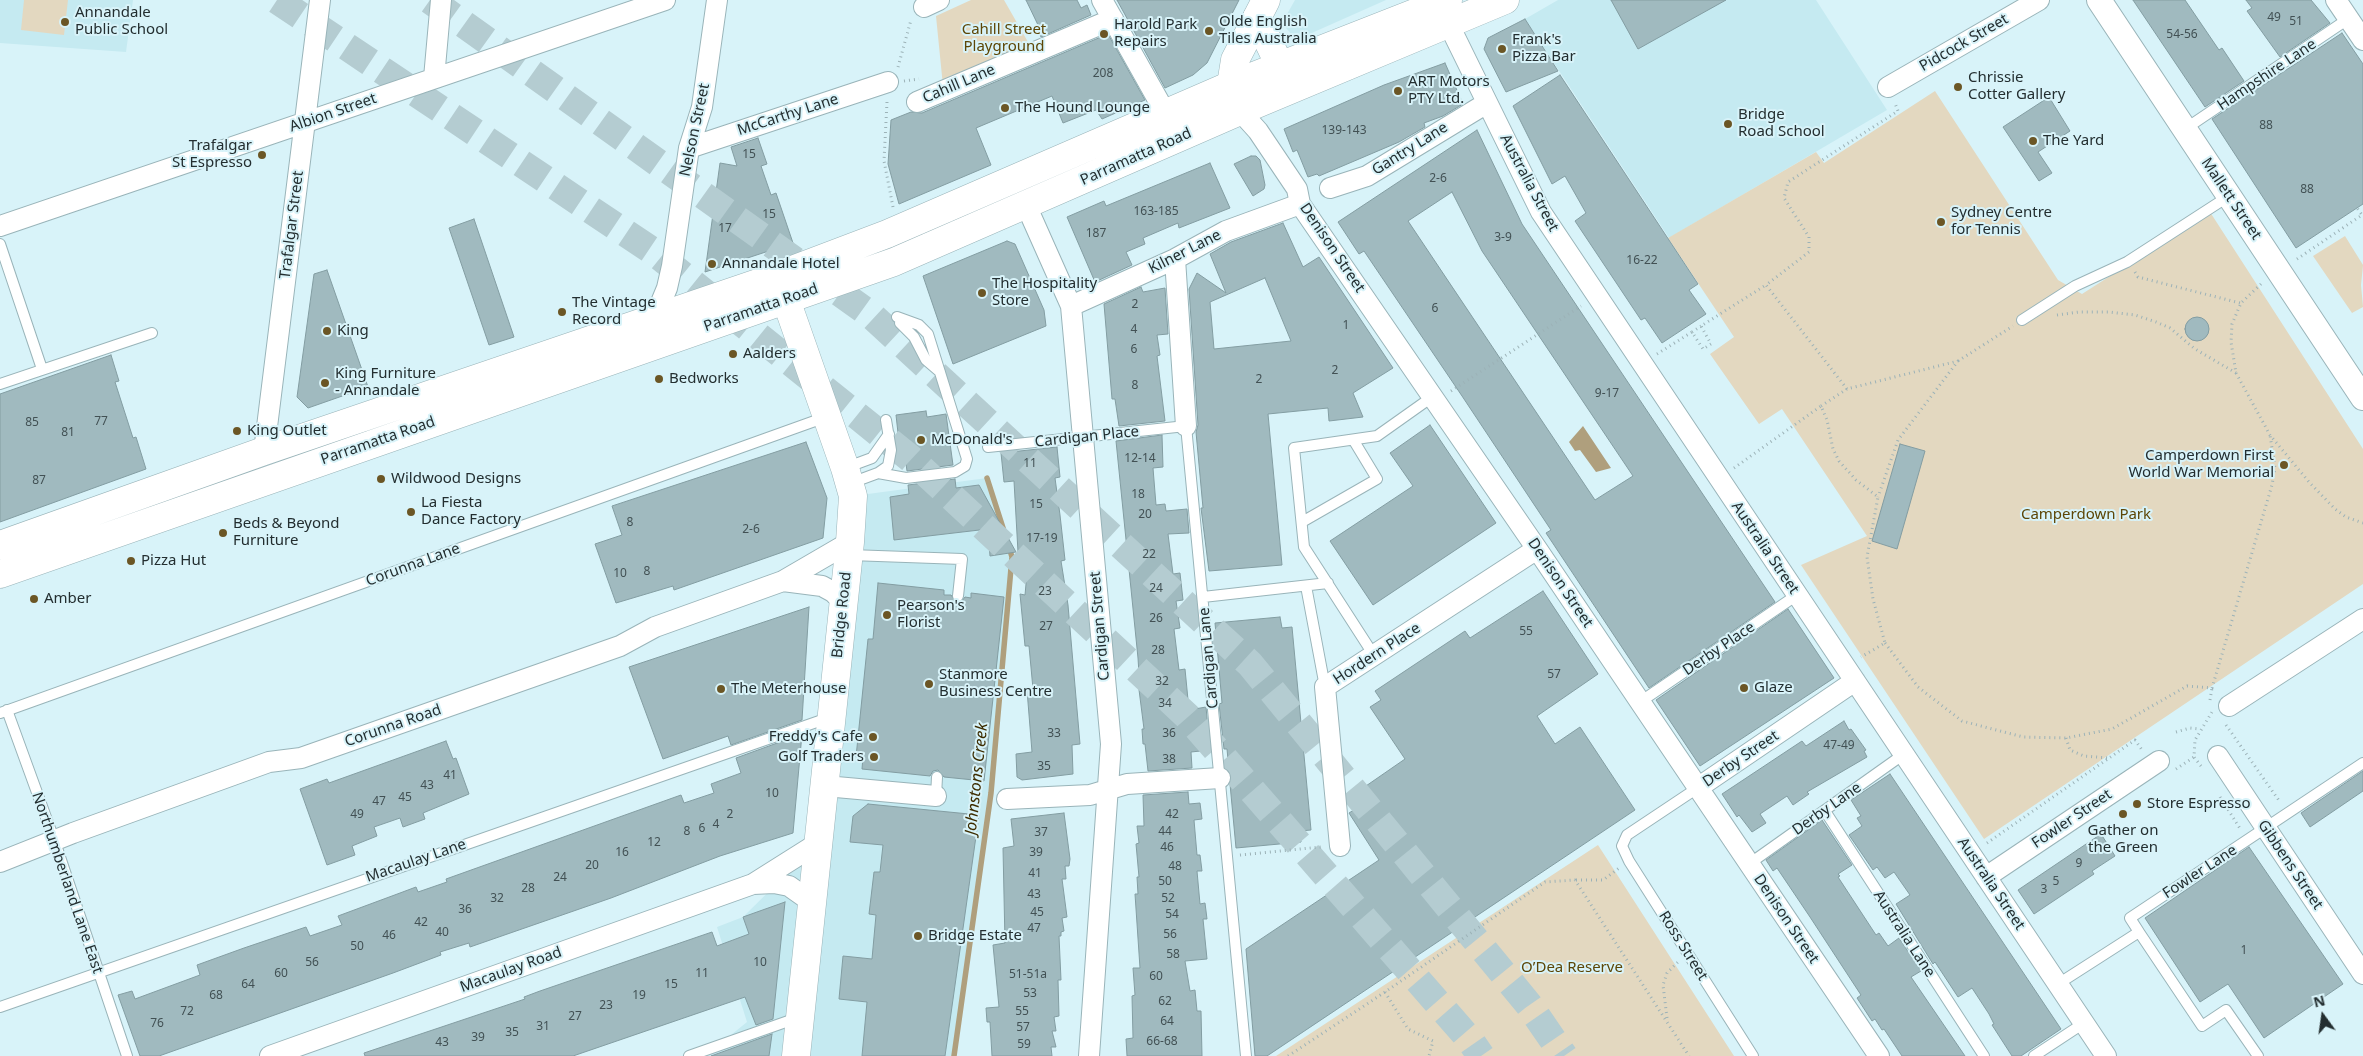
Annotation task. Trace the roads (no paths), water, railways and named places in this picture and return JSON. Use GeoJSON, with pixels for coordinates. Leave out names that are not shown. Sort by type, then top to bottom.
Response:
{"type":"FeatureCollection","features":[{"type":"Feature","properties":{"kind":"main road","name":"Parramatta Road"},"geometry":{"type":"LineString","coordinates":[[0,574],[782,287],[1040,166],[1280,66],[1440,8],[1505,0]]}},
{"type":"Feature","properties":{"kind":"main road","name":"Parramatta Road"},"geometry":{"type":"LineString","coordinates":[[0,545],[264,451],[655,317],[894,262],[1240,111],[1440,8]]}},
{"type":"Feature","properties":{"kind":"main road"},"geometry":{"type":"LineString","coordinates":[[1262,9],[1280,66]]}},
{"type":"Feature","properties":{"kind":"main road"},"geometry":{"type":"LineString","coordinates":[[1240,111],[1231,85],[1233,64],[1262,9]]}},
{"type":"Feature","properties":{"kind":"main road","name":"Bridge Road"},"geometry":{"type":"LineString","coordinates":[[782,287],[848,476],[853,514],[796,1056]]}},
{"type":"Feature","properties":{"kind":"street","name":"Trafalgar Street"},"geometry":{"type":"LineString","coordinates":[[264,451],[320,0]]}},
{"type":"Feature","properties":{"kind":"street"},"geometry":{"type":"LineString","coordinates":[[434,78],[441,0]]}},
{"type":"Feature","properties":{"kind":"street","name":"Albion Street"},"geometry":{"type":"LineString","coordinates":[[0,226],[665,0]]}},
{"type":"Feature","properties":{"kind":"street","name":"Nelson Street"},"geometry":{"type":"LineString","coordinates":[[655,317],[667,288],[672,266],[689,148],[702,107],[718,0]]}},
{"type":"Feature","properties":{"kind":"street"},"geometry":{"type":"LineString","coordinates":[[1102,0],[1166,114]]}},
{"type":"Feature","properties":{"kind":"street","name":"Pidcock Street"},"geometry":{"type":"LineString","coordinates":[[1888,87],[2039,0]]}},
{"type":"Feature","properties":{"kind":"street","name":"Mallett Street"},"geometry":{"type":"LineString","coordinates":[[2099,0],[2363,398]]}},
{"type":"Feature","properties":{"kind":"street"},"geometry":{"type":"LineString","coordinates":[[2336,0],[2363,40]]}},
{"type":"Feature","properties":{"kind":"street","name":"Australia Street"},"geometry":{"type":"LineString","coordinates":[[1440,8],[1541,212],[2106,1056]]}},
{"type":"Feature","properties":{"kind":"street","name":"Cahill Lane"},"geometry":{"type":"LineString","coordinates":[[917,102],[1113,19]]}},
{"type":"Feature","properties":{"kind":"street","name":"McCarthy Lane"},"geometry":{"type":"LineString","coordinates":[[689,148],[891,85]]}},
{"type":"Feature","properties":{"kind":"street","name":"Gantry Lane"},"geometry":{"type":"LineString","coordinates":[[1330,188],[1367,176],[1487,103]]}},
{"type":"Feature","properties":{"kind":"street","name":"Denison Street"},"geometry":{"type":"LineString","coordinates":[[1240,111],[1258,131],[1297,189],[1300,204],[1537,549],[1880,1056]]}},
{"type":"Feature","properties":{"kind":"street","name":"Kilner Lane"},"geometry":{"type":"LineString","coordinates":[[1071,306],[1175,259],[1226,231],[1300,204]]}},
{"type":"Feature","properties":{"kind":"street","name":"Cardigan Street"},"geometry":{"type":"LineString","coordinates":[[1026,205],[1071,306],[1110,744],[1089,1056]]}},
{"type":"Feature","properties":{"kind":"street","name":"Cardigan Lane"},"geometry":{"type":"LineString","coordinates":[[1175,259],[1186,426]]}},
{"type":"Feature","properties":{"kind":"street","name":"Corunna Road"},"geometry":{"type":"LineString","coordinates":[[0,862],[73,833],[270,762],[302,758],[620,646],[655,627],[783,581],[849,549]]}},
{"type":"Feature","properties":{"kind":"street","name":"Hordern Place"},"geometry":{"type":"LineString","coordinates":[[1340,846],[1325,688],[1537,549]]}},
{"type":"Feature","properties":{"kind":"street","name":"Corunna Road"},"geometry":{"type":"LineString","coordinates":[[783,581],[822,586],[833,592],[844,603]]}},
{"type":"Feature","properties":{"kind":"street"},"geometry":{"type":"LineString","coordinates":[[2229,706],[2363,619]]}},
{"type":"Feature","properties":{"kind":"street","name":"Derby Street"},"geometry":{"type":"LineString","coordinates":[[1699,787],[1850,674]]}},
{"type":"Feature","properties":{"kind":"street","name":"Gibbens Street"},"geometry":{"type":"LineString","coordinates":[[2218,756],[2363,974]]}},
{"type":"Feature","properties":{"kind":"street","name":"Fowler Street"},"geometry":{"type":"LineString","coordinates":[[1986,876],[2159,761]]}},
{"type":"Feature","properties":{"kind":"street"},"geometry":{"type":"LineString","coordinates":[[1007,799],[1090,795],[1127,784],[1220,778]]}},
{"type":"Feature","properties":{"kind":"street"},"geometry":{"type":"LineString","coordinates":[[825,786],[936,786]]}},
{"type":"Feature","properties":{"kind":"street","name":"Macaulay Road"},"geometry":{"type":"LineString","coordinates":[[270,1056],[753,884],[818,843]]}},
{"type":"Feature","properties":{"kind":"street","name":"Macaulay Road"},"geometry":{"type":"LineString","coordinates":[[753,884],[774,883],[790,886],[806,898],[812,907]]}},
{"type":"Feature","properties":{"kind":"lane","name":"Hampshire Lane"},"geometry":{"type":"LineString","coordinates":[[2185,129],[2348,20]]}},
{"type":"Feature","properties":{"kind":"lane"},"geometry":{"type":"LineString","coordinates":[[2022,320],[2075,286],[2127,262],[2230,196]]}},
{"type":"Feature","properties":{"kind":"lane"},"geometry":{"type":"LineString","coordinates":[[0,244],[42,370]]}},
{"type":"Feature","properties":{"kind":"lane"},"geometry":{"type":"LineString","coordinates":[[848,476],[878,473],[906,478],[955,472],[965,466],[967,460],[925,329],[899,320]]}},
{"type":"Feature","properties":{"kind":"lane"},"geometry":{"type":"LineString","coordinates":[[0,384],[152,333]]}},
{"type":"Feature","properties":{"kind":"lane"},"geometry":{"type":"LineString","coordinates":[[1375,657],[1304,547],[1294,448],[1354,441],[1377,436],[1432,397]]}},
{"type":"Feature","properties":{"kind":"lane","name":"Corunna Lane"},"geometry":{"type":"LineString","coordinates":[[3,712],[826,416]]}},
{"type":"Feature","properties":{"kind":"lane"},"geometry":{"type":"LineString","coordinates":[[878,473],[888,466],[891,458],[886,420]]}},
{"type":"Feature","properties":{"kind":"lane","name":"Cardigan Place"},"geometry":{"type":"LineString","coordinates":[[988,446],[1083,438],[1186,426]]}},
{"type":"Feature","properties":{"kind":"lane","name":"Cardigan Lane"},"geometry":{"type":"LineString","coordinates":[[1186,426],[1246,1056]]}},
{"type":"Feature","properties":{"kind":"lane"},"geometry":{"type":"LineString","coordinates":[[848,476],[872,458],[889,434]]}},
{"type":"Feature","properties":{"kind":"lane"},"geometry":{"type":"LineString","coordinates":[[1302,522],[1376,479],[1354,441]]}},
{"type":"Feature","properties":{"kind":"lane"},"geometry":{"type":"LineString","coordinates":[[849,549],[962,559],[958,596]]}},
{"type":"Feature","properties":{"kind":"lane"},"geometry":{"type":"LineString","coordinates":[[1203,597],[1328,583]]}},
{"type":"Feature","properties":{"kind":"lane"},"geometry":{"type":"LineString","coordinates":[[1306,586],[1325,688]]}},
{"type":"Feature","properties":{"kind":"lane","name":"Derby Place"},"geometry":{"type":"LineString","coordinates":[[1640,702],[1797,595]]}},
{"type":"Feature","properties":{"kind":"lane","name":"Northumberland Lane East"},"geometry":{"type":"LineString","coordinates":[[3,712],[54,842],[127,1056]]}},
{"type":"Feature","properties":{"kind":"lane","name":"Macaulay Lane"},"geometry":{"type":"LineString","coordinates":[[0,1007],[832,717]]}},
{"type":"Feature","properties":{"kind":"lane","name":"Derby Lane"},"geometry":{"type":"LineString","coordinates":[[1749,864],[1904,754]]}},
{"type":"Feature","properties":{"kind":"lane","name":"Fowler Lane"},"geometry":{"type":"LineString","coordinates":[[2139,932],[2130,918],[2363,763]]}},
{"type":"Feature","properties":{"kind":"lane","name":"Derby Street"},"geometry":{"type":"LineString","coordinates":[[1627,835],[1699,787]]}},
{"type":"Feature","properties":{"kind":"lane","name":"Australia Lane"},"geometry":{"type":"LineString","coordinates":[[1825,811],[1984,1056]]}},
{"type":"Feature","properties":{"kind":"lane","name":"Ross Street"},"geometry":{"type":"LineString","coordinates":[[1627,835],[1622,846],[1629,861],[1753,1056]]}},
{"type":"Feature","properties":{"kind":"lane"},"geometry":{"type":"LineString","coordinates":[[2058,984],[2139,932],[2202,1026],[2226,1010],[2258,1056]]}},
{"type":"Feature","properties":{"kind":"lane"},"geometry":{"type":"LineString","coordinates":[[689,1056],[800,1017]]}},
{"type":"Feature","properties":{"kind":"lane"},"geometry":{"type":"LineString","coordinates":[[2034,1056],[2084,1023]]}},
{"type":"Feature","properties":{"kind":"waterway","name":"Johnstons Creek"},"geometry":{"type":"LineString","coordinates":[[987,478],[1005,534]]}},
{"type":"Feature","properties":{"kind":"waterway","name":"Johnstons Creek"},"geometry":{"type":"LineString","coordinates":[[954,1056],[991,793],[1012,557],[1009,547]]}},
{"type":"Feature","properties":{"kind":"tunnel"},"geometry":{"type":"LineString","coordinates":[[277,0],[654,252],[911,459],[1187,716],[1470,1040],[1481,1056]]}},
{"type":"Feature","properties":{"kind":"tunnel"},"geometry":{"type":"LineString","coordinates":[[430,0],[871,315],[1250,664],[1529,1005],[1564,1056]]}},
{"type":"Feature","properties":{"kind":"place","name":"Annandale Public School"},"geometry":{"type":"Point","coordinates":[65,22]}},
{"type":"Feature","properties":{"kind":"place","name":"Olde English Tiles Australia"},"geometry":{"type":"Point","coordinates":[1209,31]}},
{"type":"Feature","properties":{"kind":"place","name":"Harold Park Repairs"},"geometry":{"type":"Point","coordinates":[1104,34]}},
{"type":"Feature","properties":{"kind":"place","name":"Frank's Pizza Bar"},"geometry":{"type":"Point","coordinates":[1502,49]}},
{"type":"Feature","properties":{"kind":"place","name":"Chrissie Cotter Gallery"},"geometry":{"type":"Point","coordinates":[1958,87]}},
{"type":"Feature","properties":{"kind":"place","name":"ART Motors PTY Ltd."},"geometry":{"type":"Point","coordinates":[1398,91]}},
{"type":"Feature","properties":{"kind":"place","name":"The Hound Lounge"},"geometry":{"type":"Point","coordinates":[1005,108]}},
{"type":"Feature","properties":{"kind":"place","name":"Bridge Road School"},"geometry":{"type":"Point","coordinates":[1728,124]}},
{"type":"Feature","properties":{"kind":"place","name":"The Yard"},"geometry":{"type":"Point","coordinates":[2033,141]}},
{"type":"Feature","properties":{"kind":"place","name":"Trafalgar St Espresso"},"geometry":{"type":"Point","coordinates":[262,155]}},
{"type":"Feature","properties":{"kind":"place","name":"Sydney Centre for Tennis"},"geometry":{"type":"Point","coordinates":[1941,222]}},
{"type":"Feature","properties":{"kind":"place","name":"Annandale Hotel"},"geometry":{"type":"Point","coordinates":[712,264]}},
{"type":"Feature","properties":{"kind":"place","name":"The Hospitality Store"},"geometry":{"type":"Point","coordinates":[982,293]}},
{"type":"Feature","properties":{"kind":"place","name":"The Vintage Record"},"geometry":{"type":"Point","coordinates":[562,312]}},
{"type":"Feature","properties":{"kind":"place","name":"King"},"geometry":{"type":"Point","coordinates":[327,331]}},
{"type":"Feature","properties":{"kind":"place","name":"Aalders"},"geometry":{"type":"Point","coordinates":[733,354]}},
{"type":"Feature","properties":{"kind":"place","name":"Bedworks"},"geometry":{"type":"Point","coordinates":[659,379]}},
{"type":"Feature","properties":{"kind":"place","name":"King Furniture - Annandale"},"geometry":{"type":"Point","coordinates":[325,383]}},
{"type":"Feature","properties":{"kind":"place","name":"King Outlet"},"geometry":{"type":"Point","coordinates":[237,431]}},
{"type":"Feature","properties":{"kind":"place","name":"McDonald's"},"geometry":{"type":"Point","coordinates":[921,440]}},
{"type":"Feature","properties":{"kind":"place","name":"Camperdown First World War Memorial"},"geometry":{"type":"Point","coordinates":[2284,465]}},
{"type":"Feature","properties":{"kind":"place","name":"Wildwood Designs"},"geometry":{"type":"Point","coordinates":[381,479]}},
{"type":"Feature","properties":{"kind":"place","name":"La Fiesta Dance Factory"},"geometry":{"type":"Point","coordinates":[411,512]}},
{"type":"Feature","properties":{"kind":"place","name":"Beds & Beyond Furniture"},"geometry":{"type":"Point","coordinates":[223,533]}},
{"type":"Feature","properties":{"kind":"place","name":"Pizza Hut"},"geometry":{"type":"Point","coordinates":[131,561]}},
{"type":"Feature","properties":{"kind":"place","name":"Amber"},"geometry":{"type":"Point","coordinates":[34,599]}},
{"type":"Feature","properties":{"kind":"place","name":"Pearson's Florist"},"geometry":{"type":"Point","coordinates":[887,615]}},
{"type":"Feature","properties":{"kind":"place","name":"Stanmore Business Centre"},"geometry":{"type":"Point","coordinates":[929,684]}},
{"type":"Feature","properties":{"kind":"place","name":"Glaze"},"geometry":{"type":"Point","coordinates":[1744,688]}},
{"type":"Feature","properties":{"kind":"place","name":"The Meterhouse"},"geometry":{"type":"Point","coordinates":[721,689]}},
{"type":"Feature","properties":{"kind":"place","name":"Freddy's Cafe"},"geometry":{"type":"Point","coordinates":[873,737]}},
{"type":"Feature","properties":{"kind":"place","name":"Golf Traders"},"geometry":{"type":"Point","coordinates":[874,757]}},
{"type":"Feature","properties":{"kind":"place","name":"Store Espresso"},"geometry":{"type":"Point","coordinates":[2137,804]}},
{"type":"Feature","properties":{"kind":"place","name":"Gather on the Green"},"geometry":{"type":"Point","coordinates":[2123,814]}},
{"type":"Feature","properties":{"kind":"place","name":"Bridge Estate"},"geometry":{"type":"Point","coordinates":[918,936]}},
{"type":"Feature","properties":{"kind":"park label","name":"Cahill Street Playground"},"geometry":{"type":"Point","coordinates":[1004,38]}},
{"type":"Feature","properties":{"kind":"park label","name":"Camperdown Park"},"geometry":{"type":"Point","coordinates":[2086,515]}},
{"type":"Feature","properties":{"kind":"park label","name":"O’Dea Reserve"},"geometry":{"type":"Point","coordinates":[1572,968]}}]}
